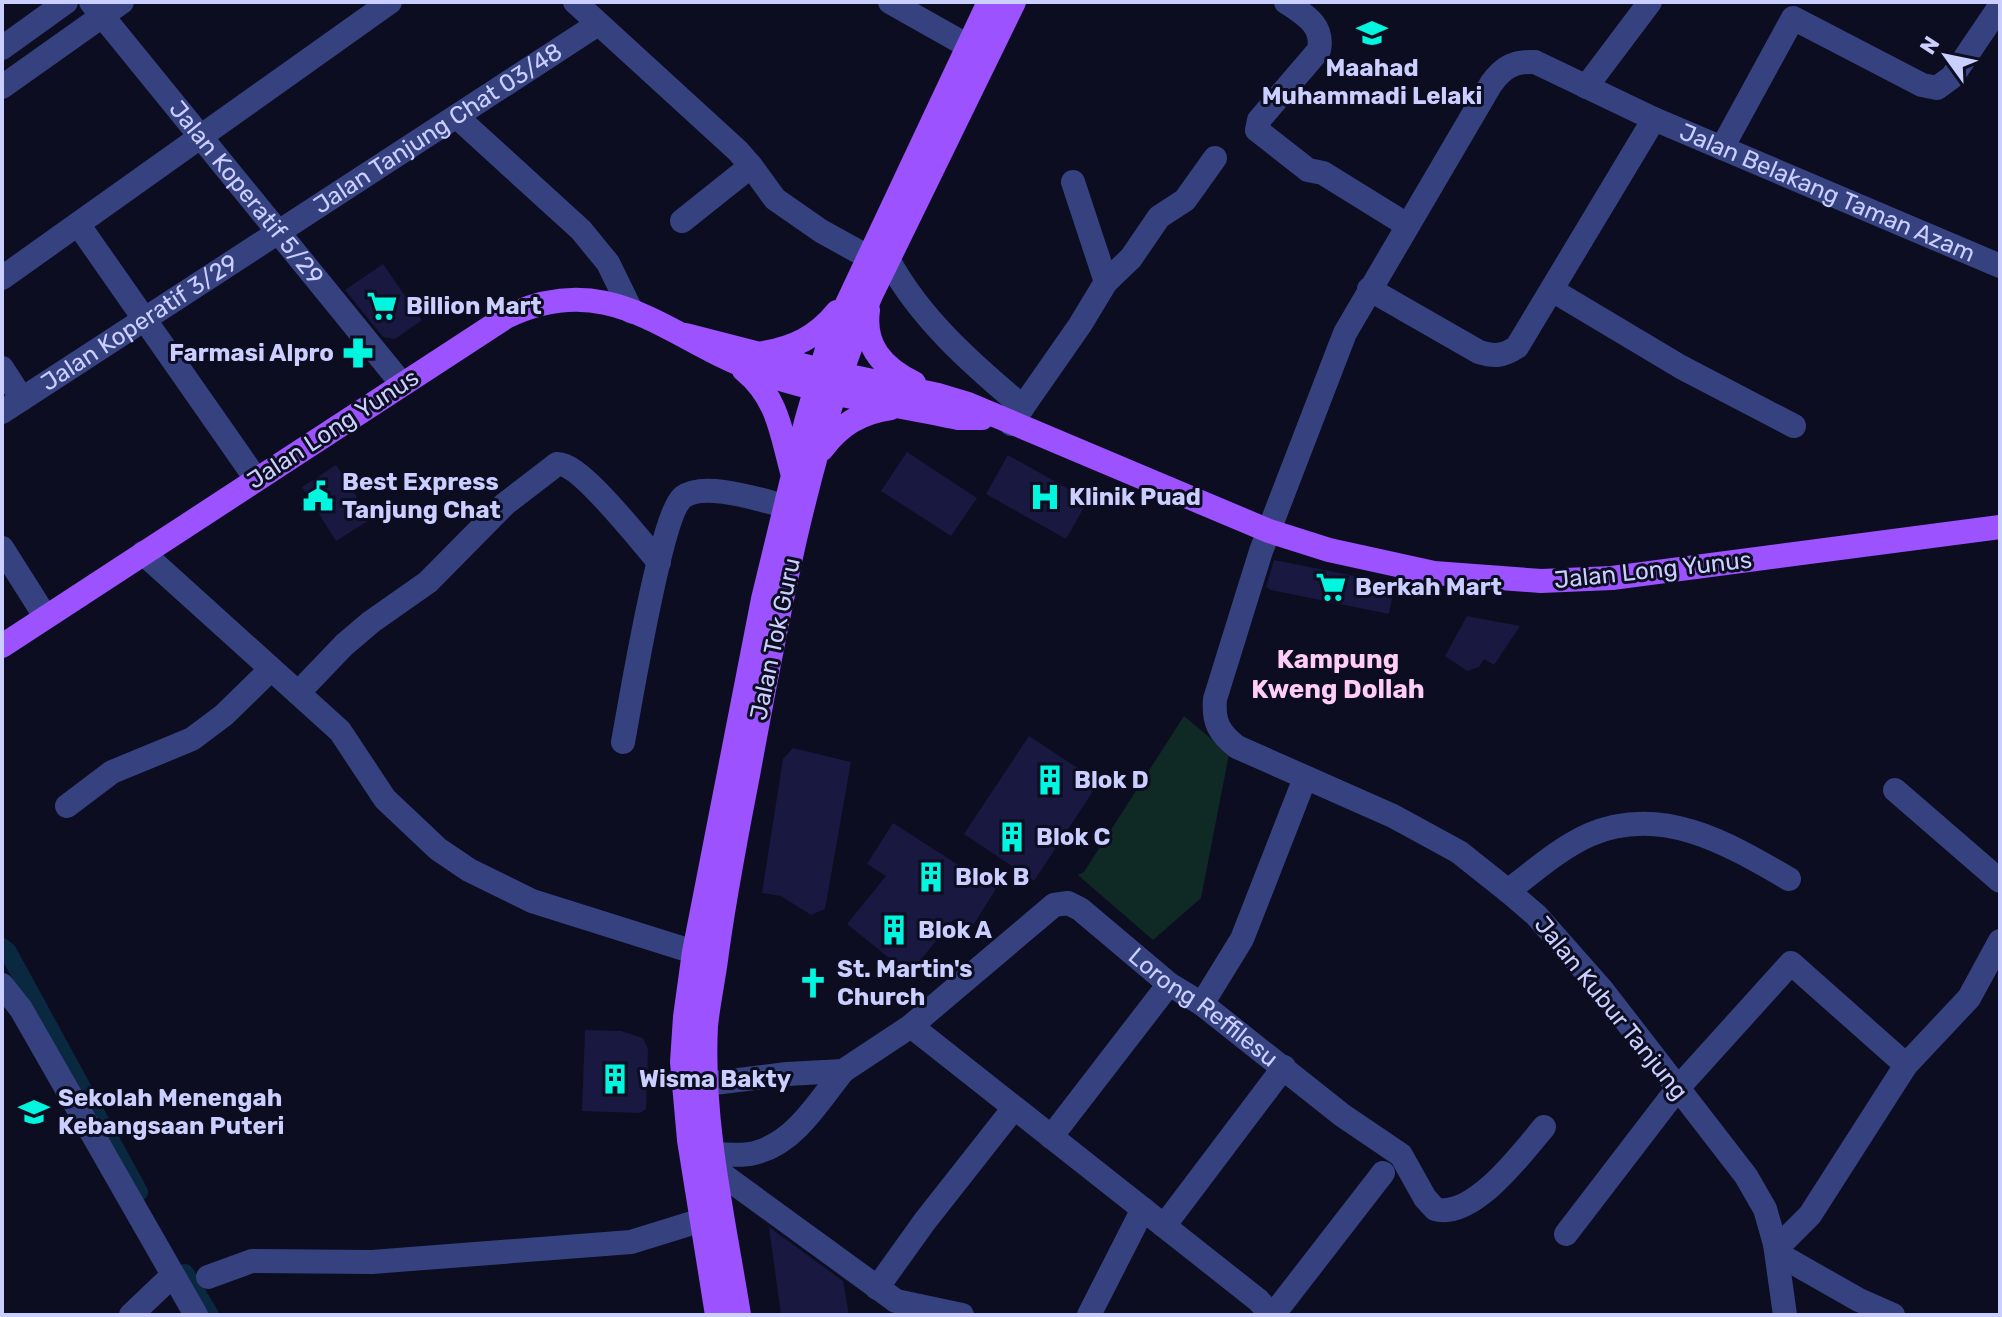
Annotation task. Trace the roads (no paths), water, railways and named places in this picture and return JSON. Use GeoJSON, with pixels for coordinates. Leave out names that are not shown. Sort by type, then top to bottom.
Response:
{"type":"FeatureCollection","features":[{"type":"Feature","properties":{"kind":"main road","name":"Jalan Tok Guru"},"geometry":{"type":"LineString","coordinates":[[739,1315],[706,1084],[706,1026],[724,900],[802,475],[829,382],[829,342],[862,292],[878,258],[989,2]]}},
{"type":"Feature","properties":{"kind":"main road","name":"Jalan Tok Guru"},"geometry":{"type":"LineString","coordinates":[[878,258],[1014,2]]}},
{"type":"Feature","properties":{"kind":"main road"},"geometry":{"type":"LineString","coordinates":[[862,292],[818,331],[791,346],[747,359],[777,415],[802,475],[835,433],[851,420],[872,410],[930,403]]}},
{"type":"Feature","properties":{"kind":"main road"},"geometry":{"type":"LineString","coordinates":[[862,292],[870,343],[878,358],[930,403]]}},
{"type":"Feature","properties":{"kind":"main road","name":"Jalan Long Yunus"},"geometry":{"type":"LineString","coordinates":[[2,646],[506,317],[530,305],[558,299],[606,302],[686,335],[726,360],[747,359],[829,382],[930,403],[968,404],[1010,417],[1269,531],[1329,550],[1422,571],[1541,581],[1612,578],[2000,527]]}},
{"type":"Feature","properties":{"kind":"main road","name":"Jalan Tok Guru"},"geometry":{"type":"LineString","coordinates":[[717,1315],[689,1140],[682,1062],[685,1017],[694,952],[763,599],[785,506],[802,475]]}},
{"type":"Feature","properties":{"kind":"street"},"geometry":{"type":"LineString","coordinates":[[2,48],[66,2]]}},
{"type":"Feature","properties":{"kind":"street"},"geometry":{"type":"LineString","coordinates":[[2,278],[390,2]]}},
{"type":"Feature","properties":{"kind":"street"},"geometry":{"type":"LineString","coordinates":[[575,2],[738,151],[775,199],[821,231],[878,258],[983,373],[1010,417],[1080,325],[1106,282],[1131,258],[1159,217],[1185,200],[1215,158]]}},
{"type":"Feature","properties":{"kind":"street"},"geometry":{"type":"LineString","coordinates":[[890,2],[968,46]]}},
{"type":"Feature","properties":{"kind":"street"},"geometry":{"type":"LineString","coordinates":[[1269,531],[1345,333],[1407,225],[1323,173],[1308,170],[1257,130],[1259,120],[1319,50],[1321,38],[1317,28],[1286,2]]}},
{"type":"Feature","properties":{"kind":"street"},"geometry":{"type":"LineString","coordinates":[[1586,87],[1650,2]]}},
{"type":"Feature","properties":{"kind":"street"},"geometry":{"type":"LineString","coordinates":[[1722,148],[1797,10],[1922,85],[1937,88],[1952,77],[2000,6]]}},
{"type":"Feature","properties":{"kind":"street"},"geometry":{"type":"LineString","coordinates":[[2,87],[105,7]]}},
{"type":"Feature","properties":{"kind":"street","name":"Jalan Koperatif 5/29"},"geometry":{"type":"LineString","coordinates":[[105,7],[201,137],[402,384]]}},
{"type":"Feature","properties":{"kind":"street","name":"Jalan Tanjung Chat 03/48"},"geometry":{"type":"LineString","coordinates":[[278,233],[598,24]]}},
{"type":"Feature","properties":{"kind":"street","name":"Jalan Belakang Taman Azam"},"geometry":{"type":"LineString","coordinates":[[1407,225],[1491,84],[1509,65],[1521,61],[1535,62],[1654,119],[2000,266]]}},
{"type":"Feature","properties":{"kind":"street"},"geometry":{"type":"LineString","coordinates":[[457,117],[581,230],[608,263],[632,312]]}},
{"type":"Feature","properties":{"kind":"street"},"geometry":{"type":"LineString","coordinates":[[1369,289],[1479,352],[1505,355],[1517,347],[1654,119]]}},
{"type":"Feature","properties":{"kind":"street"},"geometry":{"type":"LineString","coordinates":[[682,221],[751,166]]}},
{"type":"Feature","properties":{"kind":"street"},"geometry":{"type":"LineString","coordinates":[[1073,182],[1106,282]]}},
{"type":"Feature","properties":{"kind":"street"},"geometry":{"type":"LineString","coordinates":[[78,224],[256,479]]}},
{"type":"Feature","properties":{"kind":"street","name":"Jalan Koperatif 3/29"},"geometry":{"type":"LineString","coordinates":[[12,406],[278,233]]}},
{"type":"Feature","properties":{"kind":"street"},"geometry":{"type":"LineString","coordinates":[[1552,290],[1681,367],[1794,426]]}},
{"type":"Feature","properties":{"kind":"street"},"geometry":{"type":"LineString","coordinates":[[2,368],[12,406]]}},
{"type":"Feature","properties":{"kind":"street"},"geometry":{"type":"LineString","coordinates":[[298,693],[344,645],[428,582],[505,504],[557,464],[565,464],[588,482],[659,562]]}},
{"type":"Feature","properties":{"kind":"street"},"geometry":{"type":"LineString","coordinates":[[623,742],[659,562],[673,511],[682,497],[702,490],[785,506]]}},
{"type":"Feature","properties":{"kind":"street","name":"Jalan Kubur Tanjung"},"geometry":{"type":"LineString","coordinates":[[1269,531],[1215,699],[1214,718],[1221,735],[1237,747],[1393,816],[1459,852],[1536,915],[1603,991],[1746,1176],[1765,1209],[1776,1249],[1785,1315]]}},
{"type":"Feature","properties":{"kind":"street"},"geometry":{"type":"LineString","coordinates":[[2,548],[45,616]]}},
{"type":"Feature","properties":{"kind":"street"},"geometry":{"type":"LineString","coordinates":[[143,553],[340,731],[385,799],[438,849],[469,870],[532,901],[694,952]]}},
{"type":"Feature","properties":{"kind":"street"},"geometry":{"type":"LineString","coordinates":[[67,806],[112,772],[192,739],[224,715],[270,670]]}},
{"type":"Feature","properties":{"kind":"street"},"geometry":{"type":"LineString","coordinates":[[1202,1004],[1242,939],[1305,778]]}},
{"type":"Feature","properties":{"kind":"street"},"geometry":{"type":"LineString","coordinates":[[1895,790],[2000,881]]}},
{"type":"Feature","properties":{"kind":"street"},"geometry":{"type":"LineString","coordinates":[[1508,891],[1586,836],[1636,824],[1681,826],[1739,850],[1789,879]]}},
{"type":"Feature","properties":{"kind":"street","name":"Lorong Reffilesu"},"geometry":{"type":"LineString","coordinates":[[715,1162],[757,1153],[779,1144],[795,1130],[843,1071],[911,1026],[1049,909],[1061,903],[1080,909],[1169,984],[1202,1004],[1342,1115],[1401,1155],[1430,1205],[1442,1211],[1466,1203],[1486,1190],[1508,1170],[1544,1127]]}},
{"type":"Feature","properties":{"kind":"street"},"geometry":{"type":"LineString","coordinates":[[1893,1315],[1859,1300],[1776,1249],[1810,1215],[1906,1065],[1969,998],[2000,941]]}},
{"type":"Feature","properties":{"kind":"street"},"geometry":{"type":"LineString","coordinates":[[1566,1234],[1678,1088],[1791,963],[1906,1065]]}},
{"type":"Feature","properties":{"kind":"street"},"geometry":{"type":"LineString","coordinates":[[1051,1137],[1169,984]]}},
{"type":"Feature","properties":{"kind":"street"},"geometry":{"type":"LineString","coordinates":[[2,985],[21,1009],[196,1315]]}},
{"type":"Feature","properties":{"kind":"street"},"geometry":{"type":"LineString","coordinates":[[911,1026],[1258,1300],[1272,1315],[1383,1173]]}},
{"type":"Feature","properties":{"kind":"street"},"geometry":{"type":"LineString","coordinates":[[1164,1226],[1284,1067]]}},
{"type":"Feature","properties":{"kind":"street"},"geometry":{"type":"LineString","coordinates":[[706,1084],[843,1071]]}},
{"type":"Feature","properties":{"kind":"street"},"geometry":{"type":"LineString","coordinates":[[877,1288],[1014,1108]]}},
{"type":"Feature","properties":{"kind":"street"},"geometry":{"type":"LineString","coordinates":[[715,1162],[877,1288],[906,1304],[962,1315]]}},
{"type":"Feature","properties":{"kind":"street"},"geometry":{"type":"LineString","coordinates":[[1089,1315],[1143,1209]]}},
{"type":"Feature","properties":{"kind":"street"},"geometry":{"type":"LineString","coordinates":[[208,1277],[252,1261],[372,1262],[631,1242],[702,1220]]}},
{"type":"Feature","properties":{"kind":"street"},"geometry":{"type":"LineString","coordinates":[[131,1315],[172,1276]]}},
{"type":"Feature","properties":{"kind":"waterway"},"geometry":{"type":"LineString","coordinates":[[2,947],[8,952],[139,1192]]}},
{"type":"Feature","properties":{"kind":"waterway"},"geometry":{"type":"LineString","coordinates":[[185,1273],[210,1315]]}},
{"type":"Feature","properties":{"kind":"place","name":"Maahad Muhammadi Lelaki"},"geometry":{"type":"Point","coordinates":[1372,33]}},
{"type":"Feature","properties":{"kind":"place","name":"Billion Mart"},"geometry":{"type":"Point","coordinates":[382,306]}},
{"type":"Feature","properties":{"kind":"place","name":"Farmasi Alpro"},"geometry":{"type":"Point","coordinates":[358,353]}},
{"type":"Feature","properties":{"kind":"place","name":"Best Express Tanjung Chat"},"geometry":{"type":"Point","coordinates":[318,496]}},
{"type":"Feature","properties":{"kind":"place","name":"Klinik Puad"},"geometry":{"type":"Point","coordinates":[1045,497]}},
{"type":"Feature","properties":{"kind":"place","name":"Berkah Mart"},"geometry":{"type":"Point","coordinates":[1331,587]}},
{"type":"Feature","properties":{"kind":"place","name":"Blok D"},"geometry":{"type":"Point","coordinates":[1050,780]}},
{"type":"Feature","properties":{"kind":"place","name":"Blok C"},"geometry":{"type":"Point","coordinates":[1012,837]}},
{"type":"Feature","properties":{"kind":"place","name":"Blok B"},"geometry":{"type":"Point","coordinates":[931,877]}},
{"type":"Feature","properties":{"kind":"place","name":"Blok A"},"geometry":{"type":"Point","coordinates":[894,930]}},
{"type":"Feature","properties":{"kind":"place","name":"St. Martin's Church"},"geometry":{"type":"Point","coordinates":[813,983]}},
{"type":"Feature","properties":{"kind":"place","name":"Wisma Bakty"},"geometry":{"type":"Point","coordinates":[615,1079]}},
{"type":"Feature","properties":{"kind":"place","name":"Sekolah Menengah Kebangsaan Puteri"},"geometry":{"type":"Point","coordinates":[34,1112]}},
{"type":"Feature","properties":{"kind":"district","name":"Kampung Kweng Dollah"},"geometry":{"type":"Point","coordinates":[1338,674]}}]}
